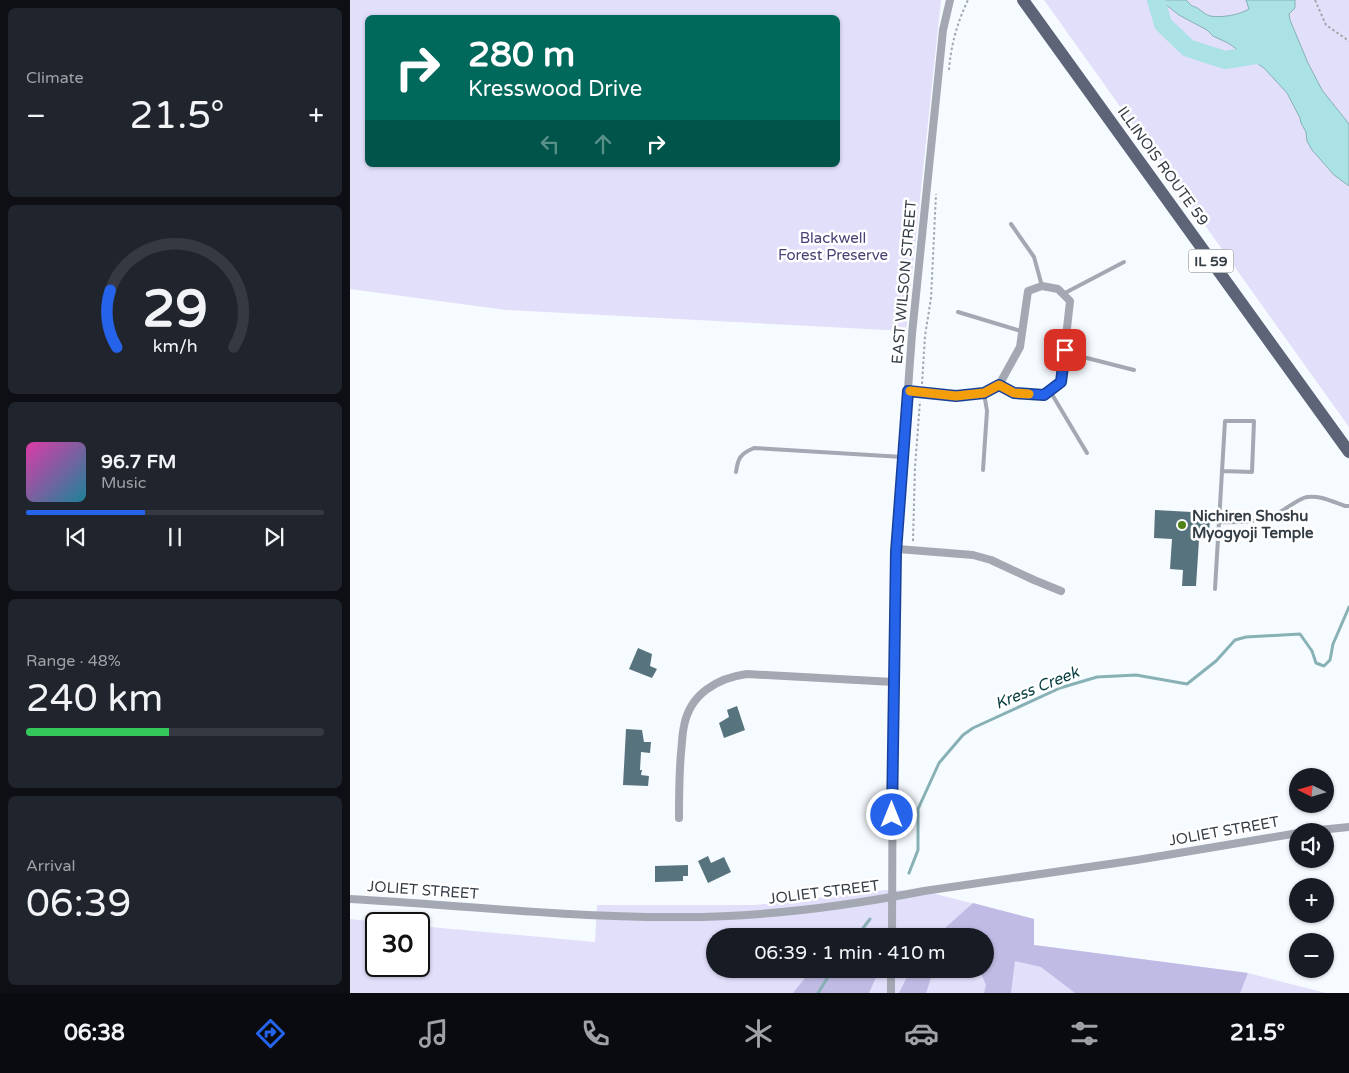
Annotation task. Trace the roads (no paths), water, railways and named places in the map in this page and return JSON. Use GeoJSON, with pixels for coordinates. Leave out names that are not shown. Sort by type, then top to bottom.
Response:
{"type":"FeatureCollection","features":[{"type":"Feature","properties":{"kind":"main road","name":"ILLINOIS ROUTE 59"},"geometry":{"type":"LineString","coordinates":[[1023,0],[1349,452]]}},
{"type":"Feature","properties":{"kind":"street","name":"EAST WILSON STREET"},"geometry":{"type":"LineString","coordinates":[[892,928],[893,682],[903,457],[942,30],[950,0]]}},
{"type":"Feature","properties":{"kind":"street"},"geometry":{"type":"LineString","coordinates":[[908,391],[956,396],[984,393],[999,385],[1020,347],[1028,291],[1042,286],[1058,289],[1070,301],[1061,382],[1044,395],[1014,393],[999,385]]}},
{"type":"Feature","properties":{"kind":"street"},"geometry":{"type":"LineString","coordinates":[[898,549],[972,555],[991,560],[1061,591]]}},
{"type":"Feature","properties":{"kind":"street"},"geometry":{"type":"LineString","coordinates":[[679,818],[679,781],[683,727],[686,716],[694,702],[710,686],[727,678],[747,674],[893,682]]}},
{"type":"Feature","properties":{"kind":"street"},"geometry":{"type":"LineString","coordinates":[[1334,828],[1349,827]]}},
{"type":"Feature","properties":{"kind":"street","name":"JOLIET STREET"},"geometry":{"type":"LineString","coordinates":[[350,899],[565,914],[674,917],[763,913],[893,897],[1289,835]]}},
{"type":"Feature","properties":{"kind":"street"},"geometry":{"type":"LineString","coordinates":[[891,993],[892,978]]}},
{"type":"Feature","properties":{"kind":"lane"},"geometry":{"type":"LineString","coordinates":[[1011,224],[1034,257],[1042,286]]}},
{"type":"Feature","properties":{"kind":"lane"},"geometry":{"type":"LineString","coordinates":[[1063,294],[1124,262]]}},
{"type":"Feature","properties":{"kind":"lane"},"geometry":{"type":"LineString","coordinates":[[958,312],[1022,331]]}},
{"type":"Feature","properties":{"kind":"lane"},"geometry":{"type":"LineString","coordinates":[[1065,350],[1083,357],[1134,370]]}},
{"type":"Feature","properties":{"kind":"lane"},"geometry":{"type":"LineString","coordinates":[[1050,390],[1088,453]]}},
{"type":"Feature","properties":{"kind":"lane"},"geometry":{"type":"LineString","coordinates":[[983,470],[988,411],[984,393]]}},
{"type":"Feature","properties":{"kind":"lane"},"geometry":{"type":"LineString","coordinates":[[1215,589],[1218,522],[1225,421],[1254,421],[1252,472],[1222,471]]}},
{"type":"Feature","properties":{"kind":"lane"},"geometry":{"type":"LineString","coordinates":[[736,472],[738,458],[746,451],[754,448],[903,457]]}},
{"type":"Feature","properties":{"kind":"lane"},"geometry":{"type":"LineString","coordinates":[[1218,522],[1239,522],[1265,518],[1306,497],[1319,497],[1349,506]]}},
{"type":"Feature","properties":{"kind":"water"},"geometry":{"type":"Polygon","coordinates":[[[1160,0],[1186,0],[1192,6],[1210,16],[1220,17],[1249,9],[1246,0],[1295,0],[1295,8],[1289,14],[1290,20],[1308,63],[1322,90],[1349,124],[1349,186],[1334,175],[1312,150],[1307,141],[1306,132],[1300,118],[1287,93],[1264,68],[1228,43],[1179,15],[1160,0]]]}},
{"type":"Feature","properties":{"kind":"waterway"},"geometry":{"type":"LineString","coordinates":[[1156,0],[1163,24],[1188,48],[1225,60],[1256,55],[1270,56]]}},
{"type":"Feature","properties":{"kind":"waterway","name":"Kress Creek"},"geometry":{"type":"LineString","coordinates":[[909,873],[918,850],[918,809],[939,763],[963,735],[973,728],[1060,688],[1097,677],[1136,675],[1187,684],[1216,661],[1235,640],[1246,637],[1300,634],[1312,651],[1316,663],[1324,666],[1330,660],[1333,644],[1349,607]]}},
{"type":"Feature","properties":{"kind":"waterway","name":"Kress Creek"},"geometry":{"type":"LineString","coordinates":[[863,928],[870,919]]}},
{"type":"Feature","properties":{"kind":"waterway","name":"Kress Creek"},"geometry":{"type":"LineString","coordinates":[[818,993],[827,978]]}},
{"type":"Feature","properties":{"kind":"place","name":"Nichiren Shoshu Myogyoji Temple"},"geometry":{"type":"Point","coordinates":[1182,525]}},
{"type":"Feature","properties":{"kind":"park label","name":"Blackwell Forest Preserve"},"geometry":{"type":"Point","coordinates":[833,246]}}]}
